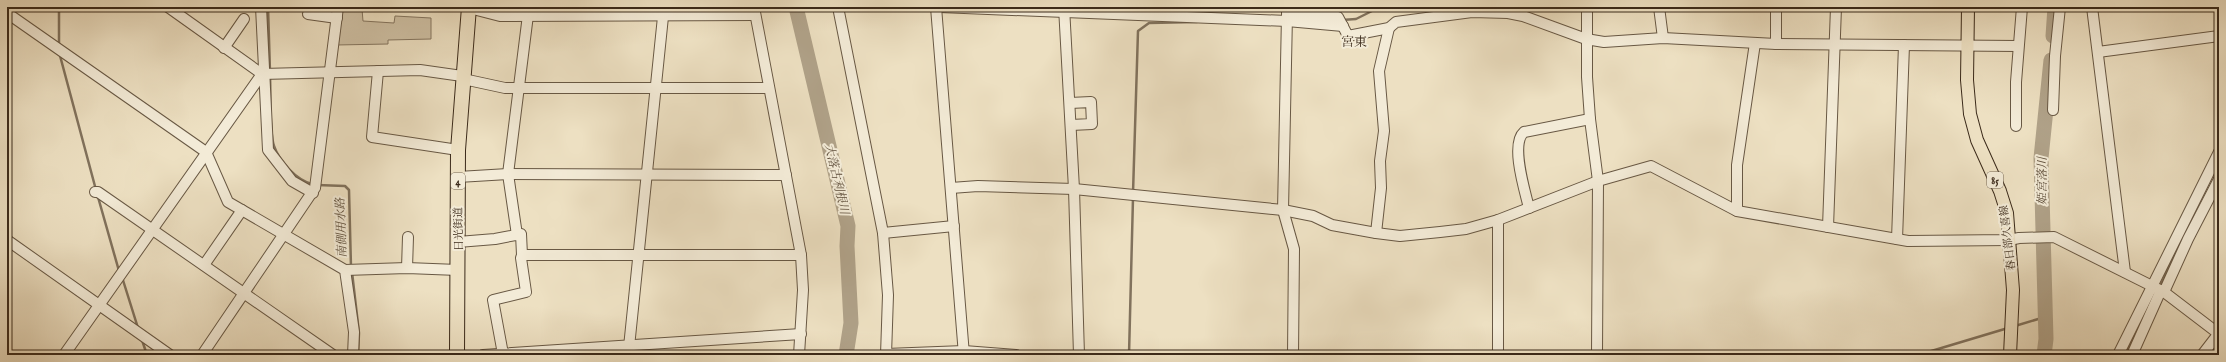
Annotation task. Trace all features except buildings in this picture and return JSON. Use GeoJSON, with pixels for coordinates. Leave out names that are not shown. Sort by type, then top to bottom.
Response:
{"type":"FeatureCollection","features":[{"type":"Feature","properties":{"kind":"highway","name":"日光街道"},"geometry":{"type":"LineString","coordinates":[[457,355],[458,150],[462,76],[469,8]]}},
{"type":"Feature","properties":{"kind":"main road","name":"春日部久喜線"},"geometry":{"type":"LineString","coordinates":[[1968,7],[1967,45],[1970,114],[1981,150],[2000,191],[2014,239],[2010,355]]}},
{"type":"Feature","properties":{"kind":"street"},"geometry":{"type":"LineString","coordinates":[[168,7],[224,48],[267,74],[420,70],[462,76],[468,80],[497,86],[769,88]]}},
{"type":"Feature","properties":{"kind":"street"},"geometry":{"type":"LineString","coordinates":[[261,7],[267,74],[268,150],[292,181],[314,187]]}},
{"type":"Feature","properties":{"kind":"street"},"geometry":{"type":"LineString","coordinates":[[202,355],[285,234],[314,187],[338,7]]}},
{"type":"Feature","properties":{"kind":"street"},"geometry":{"type":"LineString","coordinates":[[838,7],[883,233],[888,295],[886,355],[964,353],[1016,355]]}},
{"type":"Feature","properties":{"kind":"street"},"geometry":{"type":"LineString","coordinates":[[936,7],[964,353]]}},
{"type":"Feature","properties":{"kind":"street"},"geometry":{"type":"LineString","coordinates":[[940,7],[1287,14],[1338,17],[1348,36],[1389,28],[1396,22],[1472,12],[1508,13],[1523,16],[1586,39],[1604,42],[1663,38],[1776,44],[2018,46]]}},
{"type":"Feature","properties":{"kind":"street"},"geometry":{"type":"LineString","coordinates":[[1587,7],[1586,39],[1590,119],[1598,181],[1597,355]]}},
{"type":"Feature","properties":{"kind":"street"},"geometry":{"type":"LineString","coordinates":[[1659,7],[1663,38]]}},
{"type":"Feature","properties":{"kind":"street"},"geometry":{"type":"LineString","coordinates":[[1776,7],[1776,44]]}},
{"type":"Feature","properties":{"kind":"street"},"geometry":{"type":"LineString","coordinates":[[1828,227],[1836,7]]}},
{"type":"Feature","properties":{"kind":"street"},"geometry":{"type":"LineString","coordinates":[[2016,126],[2018,46],[2022,7]]}},
{"type":"Feature","properties":{"kind":"street"},"geometry":{"type":"LineString","coordinates":[[2053,110],[2055,56],[2060,7]]}},
{"type":"Feature","properties":{"kind":"street"},"geometry":{"type":"LineString","coordinates":[[2092,7],[2125,272]]}},
{"type":"Feature","properties":{"kind":"street"},"geometry":{"type":"LineString","coordinates":[[469,8],[500,16],[529,12],[754,11],[801,255],[803,290],[799,355]]}},
{"type":"Feature","properties":{"kind":"street"},"geometry":{"type":"LineString","coordinates":[[1065,9],[1074,190],[1079,355]]}},
{"type":"Feature","properties":{"kind":"street"},"geometry":{"type":"LineString","coordinates":[[630,351],[664,11]]}},
{"type":"Feature","properties":{"kind":"street"},"geometry":{"type":"LineString","coordinates":[[518,235],[508,174],[529,12]]}},
{"type":"Feature","properties":{"kind":"street"},"geometry":{"type":"LineString","coordinates":[[7,13],[206,152],[228,202],[242,210],[350,270],[407,268],[458,270]]}},
{"type":"Feature","properties":{"kind":"street"},"geometry":{"type":"LineString","coordinates":[[308,14],[337,18]]}},
{"type":"Feature","properties":{"kind":"street"},"geometry":{"type":"LineString","coordinates":[[1287,14],[1283,210],[1294,249],[1294,355]]}},
{"type":"Feature","properties":{"kind":"street"},"geometry":{"type":"LineString","coordinates":[[224,48],[244,19]]}},
{"type":"Feature","properties":{"kind":"street"},"geometry":{"type":"LineString","coordinates":[[1376,233],[1381,188],[1380,161],[1384,131],[1379,71],[1389,28]]}},
{"type":"Feature","properties":{"kind":"street"},"geometry":{"type":"LineString","coordinates":[[2098,52],[2219,36]]}},
{"type":"Feature","properties":{"kind":"street"},"geometry":{"type":"LineString","coordinates":[[1737,211],[1737,165],[1755,43]]}},
{"type":"Feature","properties":{"kind":"street"},"geometry":{"type":"LineString","coordinates":[[1897,239],[1904,45]]}},
{"type":"Feature","properties":{"kind":"street"},"geometry":{"type":"LineString","coordinates":[[378,71],[372,137],[458,150]]}},
{"type":"Feature","properties":{"kind":"street"},"geometry":{"type":"LineString","coordinates":[[64,355],[206,152],[267,74]]}},
{"type":"Feature","properties":{"kind":"street"},"geometry":{"type":"LineString","coordinates":[[1070,103],[1091,102],[1092,124],[1071,125]]}},
{"type":"Feature","properties":{"kind":"street"},"geometry":{"type":"LineString","coordinates":[[1529,208],[1518,152],[1521,134],[1524,132],[1590,119]]}},
{"type":"Feature","properties":{"kind":"street"},"geometry":{"type":"LineString","coordinates":[[2132,355],[2157,288],[2219,152]]}},
{"type":"Feature","properties":{"kind":"street"},"geometry":{"type":"LineString","coordinates":[[951,188],[978,186],[1074,190],[1283,210],[1313,216],[1332,225],[1400,236],[1466,229],[1498,220],[1598,181],[1650,166],[1737,211],[1828,227],[1908,240],[2054,237],[2157,288],[2219,333],[2202,355]]}},
{"type":"Feature","properties":{"kind":"street"},"geometry":{"type":"LineString","coordinates":[[458,177],[508,174],[786,175]]}},
{"type":"Feature","properties":{"kind":"street"},"geometry":{"type":"LineString","coordinates":[[2118,355],[2157,288],[2188,239],[2219,179]]}},
{"type":"Feature","properties":{"kind":"street"},"geometry":{"type":"LineString","coordinates":[[95,192],[98,192],[333,355]]}},
{"type":"Feature","properties":{"kind":"street"},"geometry":{"type":"LineString","coordinates":[[204,265],[242,210]]}},
{"type":"Feature","properties":{"kind":"street"},"geometry":{"type":"LineString","coordinates":[[1498,220],[1498,355]]}},
{"type":"Feature","properties":{"kind":"street"},"geometry":{"type":"LineString","coordinates":[[883,233],[954,226]]}},
{"type":"Feature","properties":{"kind":"street"},"geometry":{"type":"LineString","coordinates":[[458,242],[521,234],[521,258],[526,292],[493,300],[503,354]]}},
{"type":"Feature","properties":{"kind":"street"},"geometry":{"type":"LineString","coordinates":[[407,268],[408,237]]}},
{"type":"Feature","properties":{"kind":"street"},"geometry":{"type":"LineString","coordinates":[[7,240],[170,355]]}},
{"type":"Feature","properties":{"kind":"street"},"geometry":{"type":"LineString","coordinates":[[522,255],[801,255]]}},
{"type":"Feature","properties":{"kind":"street"},"geometry":{"type":"LineString","coordinates":[[350,270],[354,332],[353,355]]}},
{"type":"Feature","properties":{"kind":"street"},"geometry":{"type":"LineString","coordinates":[[483,355],[630,351],[801,334]]}},
{"type":"Feature","properties":{"kind":"shaded area"},"geometry":{"type":"Polygon","coordinates":[[[342,7],[362,9],[363,21],[394,23],[395,16],[431,18],[431,39],[388,40],[388,44],[336,45],[342,7]]]}},
{"type":"Feature","properties":{"kind":"waterway"},"geometry":{"type":"LineString","coordinates":[[59,7],[59,45]]}},
{"type":"Feature","properties":{"kind":"waterway","name":"南側用水路"},"geometry":{"type":"LineString","coordinates":[[268,7],[270,72]]}},
{"type":"Feature","properties":{"kind":"waterway","name":"大落古利根川"},"geometry":{"type":"LineString","coordinates":[[796,7],[848,226],[847,246],[851,323],[846,355]]}},
{"type":"Feature","properties":{"kind":"waterway"},"geometry":{"type":"LineString","coordinates":[[1342,20],[1356,19],[1380,7]]}},
{"type":"Feature","properties":{"kind":"waterway","name":"姫宮落川"},"geometry":{"type":"LineString","coordinates":[[2053,36],[2055,7]]}},
{"type":"Feature","properties":{"kind":"waterway"},"geometry":{"type":"LineString","coordinates":[[1133,193],[1138,31],[1149,23],[1197,22]]}},
{"type":"Feature","properties":{"kind":"waterway"},"geometry":{"type":"LineString","coordinates":[[59,52],[96,190]]}},
{"type":"Feature","properties":{"kind":"waterway","name":"姫宮落川"},"geometry":{"type":"LineString","coordinates":[[2044,355],[2046,339],[2041,158],[2051,60]]}},
{"type":"Feature","properties":{"kind":"waterway","name":"南側用水路"},"geometry":{"type":"LineString","coordinates":[[270,77],[272,139],[276,152],[284,164],[294,174],[312,184]]}},
{"type":"Feature","properties":{"kind":"waterway","name":"南側用水路"},"geometry":{"type":"LineString","coordinates":[[317,185],[345,186],[349,190],[351,267]]}},
{"type":"Feature","properties":{"kind":"waterway"},"geometry":{"type":"LineString","coordinates":[[98,197],[119,271]]}},
{"type":"Feature","properties":{"kind":"waterway"},"geometry":{"type":"LineString","coordinates":[[1129,355],[1133,198]]}},
{"type":"Feature","properties":{"kind":"waterway"},"geometry":{"type":"LineString","coordinates":[[2160,287],[2184,233]]}},
{"type":"Feature","properties":{"kind":"waterway","name":"南側用水路"},"geometry":{"type":"LineString","coordinates":[[352,272],[359,333],[358,355]]}},
{"type":"Feature","properties":{"kind":"waterway"},"geometry":{"type":"LineString","coordinates":[[122,277],[138,328]]}},
{"type":"Feature","properties":{"kind":"waterway"},"geometry":{"type":"LineString","coordinates":[[2015,326],[2045,317]]}},
{"type":"Feature","properties":{"kind":"waterway"},"geometry":{"type":"LineString","coordinates":[[1918,355],[2008,328]]}},
{"type":"Feature","properties":{"kind":"waterway"},"geometry":{"type":"LineString","coordinates":[[2125,355],[2135,336]]}},
{"type":"Feature","properties":{"kind":"waterway"},"geometry":{"type":"LineString","coordinates":[[142,340],[147,355]]}},
{"type":"Feature","properties":{"kind":"district","name":"宮東"},"geometry":{"type":"Point","coordinates":[1354,41]}}]}
